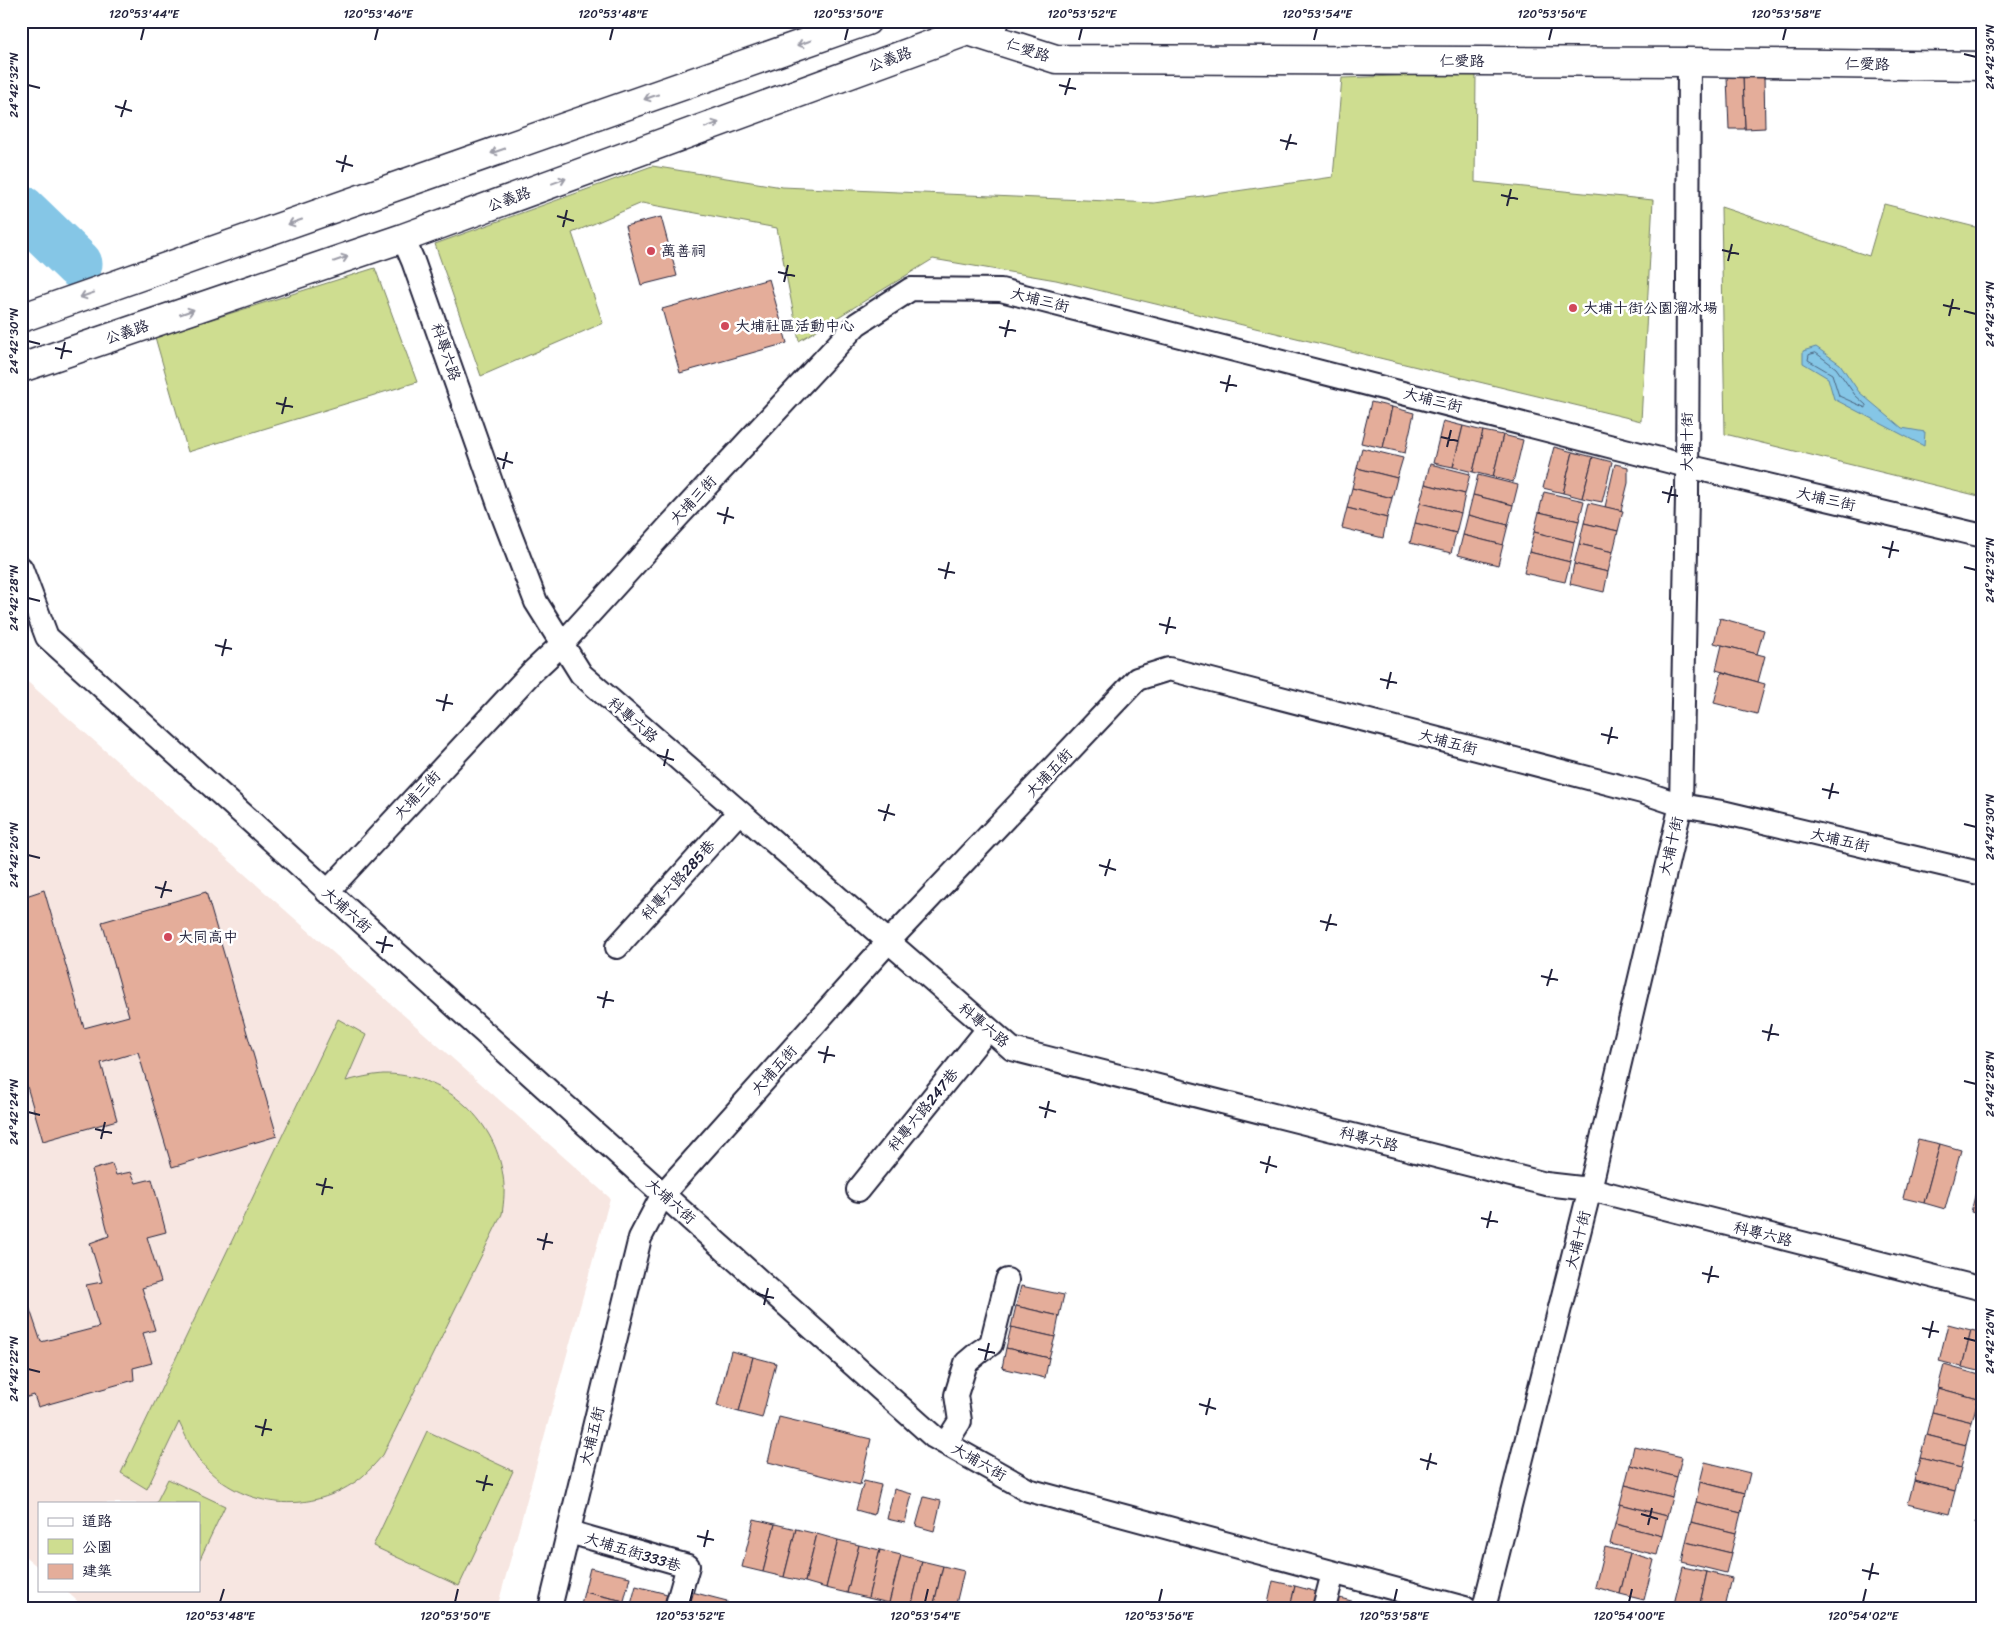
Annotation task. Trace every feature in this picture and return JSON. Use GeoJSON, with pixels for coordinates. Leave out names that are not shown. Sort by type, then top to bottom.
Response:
{"type":"FeatureCollection","features":[{"type":"Feature","properties":{"kind":"main road"},"geometry":{"type":"LineString","coordinates":[[32,314],[867,21]]}},
{"type":"Feature","properties":{"kind":"main road","name":"公義路"},"geometry":{"type":"LineString","coordinates":[[21,368],[403,238],[958,26],[995,21]]}},
{"type":"Feature","properties":{"kind":"main road","name":"仁愛路"},"geometry":{"type":"LineString","coordinates":[[958,26],[1056,59],[1689,62],[1983,66]]}},
{"type":"Feature","properties":{"kind":"street","name":"大埔十街"},"geometry":{"type":"LineString","coordinates":[[1484,1608],[1590,1190],[1681,805],[1687,466],[1689,62]]}},
{"type":"Feature","properties":{"kind":"street","name":"科專六路"},"geometry":{"type":"LineString","coordinates":[[403,238],[536,602],[581,674],[1012,1049],[1546,1184],[1590,1190],[1983,1290]]}},
{"type":"Feature","properties":{"kind":"street","name":"大埔三街"},"geometry":{"type":"LineString","coordinates":[[327,892],[531,673],[563,643],[857,324],[911,290],[1001,290],[1687,466],[1983,536]]}},
{"type":"Feature","properties":{"kind":"street","name":"大埔六街"},"geometry":{"type":"LineString","coordinates":[[21,568],[47,637],[327,892],[934,1436],[1028,1490],[1465,1608]]}},
{"type":"Feature","properties":{"kind":"street","name":"大埔五街"},"geometry":{"type":"LineString","coordinates":[[550,1608],[640,1238],[663,1194],[888,942],[1137,679],[1169,669],[1642,792],[1681,805],[1722,812],[1983,874]]}},
{"type":"Feature","properties":{"kind":"street","name":"科專六路285巷"},"geometry":{"type":"LineString","coordinates":[[617,947],[739,812]]}},
{"type":"Feature","properties":{"kind":"street","name":"科專六路247巷"},"geometry":{"type":"LineString","coordinates":[[858,1190],[988,1029]]}},
{"type":"Feature","properties":{"kind":"street"},"geometry":{"type":"LineString","coordinates":[[946,1443],[960,1421],[956,1395],[966,1363],[991,1344],[1007,1280]]}},
{"type":"Feature","properties":{"kind":"street","name":"大埔五街333巷"},"geometry":{"type":"LineString","coordinates":[[569,1532],[688,1566],[676,1608]]}},
{"type":"Feature","properties":{"kind":"street"},"geometry":{"type":"LineString","coordinates":[[1324,1608],[1333,1573]]}},
{"type":"Feature","properties":{"kind":"shaded area","name":"大同高中"},"geometry":{"type":"Polygon","coordinates":[[[21,676],[610,1198],[497,1608],[85,1608],[67,1592],[200,1592],[200,1502],[38,1502],[38,1567],[21,1553],[21,676]]]}},
{"type":"Feature","properties":{"kind":"green space"},"geometry":{"type":"Polygon","coordinates":[[[1476,73],[1475,182],[1653,200],[1641,421],[1056,280],[933,259],[799,341],[777,228],[642,203],[572,233],[603,323],[481,376],[435,244],[652,166],[782,187],[1154,203],[1333,177],[1342,78],[1476,73]]]}},
{"type":"Feature","properties":{"kind":"green space"},"geometry":{"type":"Polygon","coordinates":[[[1884,204],[1983,229],[1983,497],[1725,434],[1721,207],[1869,256],[1884,204]]]}},
{"type":"Feature","properties":{"kind":"green space"},"geometry":{"type":"Polygon","coordinates":[[[375,268],[417,382],[188,452],[155,337],[375,268]]]}},
{"type":"Feature","properties":{"kind":"green space"},"geometry":{"type":"Polygon","coordinates":[[[338,1019],[366,1035],[346,1081],[383,1074],[405,1076],[426,1081],[445,1090],[462,1102],[477,1118],[489,1135],[498,1155],[504,1185],[502,1214],[383,1455],[360,1478],[334,1493],[316,1499],[278,1502],[259,1499],[224,1483],[208,1470],[195,1453],[179,1422],[147,1489],[121,1473],[338,1019]]]}},
{"type":"Feature","properties":{"kind":"green space"},"geometry":{"type":"Polygon","coordinates":[[[427,1431],[513,1471],[459,1586],[373,1546],[427,1431]]]}},
{"type":"Feature","properties":{"kind":"green space"},"geometry":{"type":"Polygon","coordinates":[[[168,1479],[225,1506],[200,1559],[200,1502],[156,1502],[168,1479]]]}},
{"type":"Feature","properties":{"kind":"water"},"geometry":{"type":"Polygon","coordinates":[[[1816,347],[1840,364],[1859,392],[1902,428],[1925,432],[1924,446],[1834,399],[1828,378],[1803,363],[1803,351],[1816,347]]]}},
{"type":"Feature","properties":{"kind":"building"},"geometry":{"type":"Polygon","coordinates":[[[1764,76],[1765,128],[1745,129],[1743,77],[1764,76]]]}},
{"type":"Feature","properties":{"kind":"building"},"geometry":{"type":"Polygon","coordinates":[[[1727,77],[1743,77],[1745,129],[1729,129],[1727,77]]]}},
{"type":"Feature","properties":{"kind":"building","name":"萬善祠"},"geometry":{"type":"Polygon","coordinates":[[[661,217],[677,276],[641,285],[625,226],[661,217]]]}},
{"type":"Feature","properties":{"kind":"building","name":"大埔社區活動中心"},"geometry":{"type":"Polygon","coordinates":[[[769,279],[787,343],[680,373],[662,309],[769,279]]]}},
{"type":"Feature","properties":{"kind":"building"},"geometry":{"type":"Polygon","coordinates":[[[1371,402],[1392,407],[1383,448],[1361,443],[1371,402]]]}},
{"type":"Feature","properties":{"kind":"building"},"geometry":{"type":"Polygon","coordinates":[[[1392,407],[1414,413],[1405,453],[1383,448],[1392,407]]]}},
{"type":"Feature","properties":{"kind":"building"},"geometry":{"type":"Polygon","coordinates":[[[1443,421],[1463,426],[1453,467],[1433,463],[1443,421]]]}},
{"type":"Feature","properties":{"kind":"building"},"geometry":{"type":"Polygon","coordinates":[[[1463,426],[1483,431],[1473,472],[1453,467],[1463,426]]]}},
{"type":"Feature","properties":{"kind":"building"},"geometry":{"type":"Polygon","coordinates":[[[1483,431],[1503,435],[1493,477],[1473,472],[1483,431]]]}},
{"type":"Feature","properties":{"kind":"building"},"geometry":{"type":"Polygon","coordinates":[[[1503,435],[1523,440],[1513,482],[1493,477],[1503,435]]]}},
{"type":"Feature","properties":{"kind":"building"},"geometry":{"type":"Polygon","coordinates":[[[1554,447],[1573,452],[1563,493],[1543,488],[1554,447]]]}},
{"type":"Feature","properties":{"kind":"building"},"geometry":{"type":"Polygon","coordinates":[[[1362,448],[1403,458],[1397,478],[1357,468],[1362,448]]]}},
{"type":"Feature","properties":{"kind":"building"},"geometry":{"type":"Polygon","coordinates":[[[1573,452],[1593,457],[1582,498],[1563,493],[1573,452]]]}},
{"type":"Feature","properties":{"kind":"building"},"geometry":{"type":"Polygon","coordinates":[[[1593,457],[1612,462],[1602,502],[1582,498],[1593,457]]]}},
{"type":"Feature","properties":{"kind":"building"},"geometry":{"type":"Polygon","coordinates":[[[1430,464],[1470,474],[1465,494],[1425,484],[1430,464]]]}},
{"type":"Feature","properties":{"kind":"building"},"geometry":{"type":"Polygon","coordinates":[[[1615,464],[1628,467],[1628,483],[1621,511],[1605,507],[1615,464]]]}},
{"type":"Feature","properties":{"kind":"building"},"geometry":{"type":"Polygon","coordinates":[[[1357,468],[1397,478],[1392,498],[1352,488],[1357,468]]]}},
{"type":"Feature","properties":{"kind":"building"},"geometry":{"type":"Polygon","coordinates":[[[1478,475],[1518,485],[1513,505],[1473,495],[1478,475]]]}},
{"type":"Feature","properties":{"kind":"building"},"geometry":{"type":"Polygon","coordinates":[[[1425,484],[1465,494],[1461,513],[1420,503],[1425,484]]]}},
{"type":"Feature","properties":{"kind":"building"},"geometry":{"type":"Polygon","coordinates":[[[1352,488],[1392,498],[1387,518],[1347,508],[1352,488]]]}},
{"type":"Feature","properties":{"kind":"building"},"geometry":{"type":"Polygon","coordinates":[[[1544,492],[1584,501],[1579,521],[1539,512],[1544,492]]]}},
{"type":"Feature","properties":{"kind":"building"},"geometry":{"type":"Polygon","coordinates":[[[1473,495],[1513,505],[1508,525],[1468,515],[1473,495]]]}},
{"type":"Feature","properties":{"kind":"building"},"geometry":{"type":"Polygon","coordinates":[[[1420,503],[1461,513],[1456,533],[1415,523],[1420,503]]]}},
{"type":"Feature","properties":{"kind":"building"},"geometry":{"type":"Polygon","coordinates":[[[1589,503],[1623,511],[1618,531],[1584,523],[1589,503]]]}},
{"type":"Feature","properties":{"kind":"building"},"geometry":{"type":"Polygon","coordinates":[[[1347,508],[1387,518],[1383,538],[1342,528],[1347,508]]]}},
{"type":"Feature","properties":{"kind":"building"},"geometry":{"type":"Polygon","coordinates":[[[1539,512],[1579,521],[1574,542],[1534,532],[1539,512]]]}},
{"type":"Feature","properties":{"kind":"building"},"geometry":{"type":"Polygon","coordinates":[[[1468,515],[1508,525],[1503,545],[1463,535],[1468,515]]]}},
{"type":"Feature","properties":{"kind":"building"},"geometry":{"type":"Polygon","coordinates":[[[1415,523],[1456,533],[1451,553],[1410,543],[1415,523]]]}},
{"type":"Feature","properties":{"kind":"building"},"geometry":{"type":"Polygon","coordinates":[[[1584,523],[1618,531],[1613,552],[1579,544],[1584,523]]]}},
{"type":"Feature","properties":{"kind":"building"},"geometry":{"type":"Polygon","coordinates":[[[1534,532],[1574,542],[1570,562],[1529,552],[1534,532]]]}},
{"type":"Feature","properties":{"kind":"building"},"geometry":{"type":"Polygon","coordinates":[[[1463,535],[1503,545],[1498,565],[1458,555],[1463,535]]]}},
{"type":"Feature","properties":{"kind":"building"},"geometry":{"type":"Polygon","coordinates":[[[1579,544],[1613,552],[1608,572],[1574,564],[1579,544]]]}},
{"type":"Feature","properties":{"kind":"building"},"geometry":{"type":"Polygon","coordinates":[[[1529,552],[1570,562],[1565,582],[1524,573],[1529,552]]]}},
{"type":"Feature","properties":{"kind":"building"},"geometry":{"type":"Polygon","coordinates":[[[1574,564],[1608,572],[1604,592],[1570,584],[1574,564]]]}},
{"type":"Feature","properties":{"kind":"building"},"geometry":{"type":"Polygon","coordinates":[[[1720,618],[1764,630],[1757,654],[1714,643],[1720,618]]]}},
{"type":"Feature","properties":{"kind":"building"},"geometry":{"type":"Polygon","coordinates":[[[1722,645],[1765,656],[1758,682],[1716,670],[1722,645]]]}},
{"type":"Feature","properties":{"kind":"building"},"geometry":{"type":"Polygon","coordinates":[[[1722,672],[1765,684],[1757,714],[1714,703],[1722,672]]]}},
{"type":"Feature","properties":{"kind":"building"},"geometry":{"type":"Polygon","coordinates":[[[21,879],[26,896],[44,890],[84,1028],[129,1016],[102,922],[206,892],[277,1136],[172,1167],[138,1052],[101,1063],[117,1120],[43,1141],[21,1066],[21,879]]]}},
{"type":"Feature","properties":{"kind":"building"},"geometry":{"type":"Polygon","coordinates":[[[1918,1139],[1940,1144],[1924,1203],[1903,1198],[1918,1139]]]}},
{"type":"Feature","properties":{"kind":"building"},"geometry":{"type":"Polygon","coordinates":[[[1940,1144],[1961,1150],[1945,1209],[1924,1203],[1940,1144]]]}},
{"type":"Feature","properties":{"kind":"building"},"geometry":{"type":"Polygon","coordinates":[[[112,1164],[116,1175],[131,1172],[136,1183],[152,1179],[166,1232],[147,1237],[161,1282],[142,1288],[155,1330],[143,1333],[152,1363],[133,1368],[134,1380],[38,1407],[34,1395],[21,1399],[21,1283],[41,1342],[99,1327],[86,1285],[102,1282],[90,1243],[109,1236],[92,1170],[112,1164]]]}},
{"type":"Feature","properties":{"kind":"building"},"geometry":{"type":"Polygon","coordinates":[[[1983,1164],[1983,1215],[1971,1212],[1983,1164]]]}},
{"type":"Feature","properties":{"kind":"building"},"geometry":{"type":"Polygon","coordinates":[[[1021,1286],[1064,1295],[1059,1316],[1016,1306],[1021,1286]]]}},
{"type":"Feature","properties":{"kind":"building"},"geometry":{"type":"Polygon","coordinates":[[[1016,1306],[1059,1316],[1055,1337],[1011,1327],[1016,1306]]]}},
{"type":"Feature","properties":{"kind":"building"},"geometry":{"type":"Polygon","coordinates":[[[1948,1324],[1971,1330],[1962,1367],[1939,1361],[1948,1324]]]}},
{"type":"Feature","properties":{"kind":"building"},"geometry":{"type":"Polygon","coordinates":[[[1011,1327],[1055,1337],[1049,1358],[1006,1348],[1011,1327]]]}},
{"type":"Feature","properties":{"kind":"building"},"geometry":{"type":"Polygon","coordinates":[[[1971,1330],[1983,1333],[1983,1372],[1962,1367],[1971,1330]]]}},
{"type":"Feature","properties":{"kind":"building"},"geometry":{"type":"Polygon","coordinates":[[[1006,1348],[1049,1358],[1045,1378],[1002,1368],[1006,1348]]]}},
{"type":"Feature","properties":{"kind":"building"},"geometry":{"type":"Polygon","coordinates":[[[731,1351],[753,1357],[739,1412],[717,1406],[731,1351]]]}},
{"type":"Feature","properties":{"kind":"building"},"geometry":{"type":"Polygon","coordinates":[[[753,1357],[776,1363],[762,1418],[739,1412],[753,1357]]]}},
{"type":"Feature","properties":{"kind":"building"},"geometry":{"type":"Polygon","coordinates":[[[1944,1365],[1983,1376],[1978,1399],[1938,1388],[1944,1365]]]}},
{"type":"Feature","properties":{"kind":"building"},"geometry":{"type":"Polygon","coordinates":[[[1938,1388],[1978,1399],[1972,1422],[1932,1412],[1938,1388]]]}},
{"type":"Feature","properties":{"kind":"building"},"geometry":{"type":"Polygon","coordinates":[[[1932,1412],[1972,1422],[1966,1445],[1926,1435],[1932,1412]]]}},
{"type":"Feature","properties":{"kind":"building"},"geometry":{"type":"Polygon","coordinates":[[[779,1417],[871,1439],[860,1485],[768,1462],[779,1417]]]}},
{"type":"Feature","properties":{"kind":"building"},"geometry":{"type":"Polygon","coordinates":[[[1926,1435],[1966,1445],[1961,1468],[1920,1458],[1926,1435]]]}},
{"type":"Feature","properties":{"kind":"building"},"geometry":{"type":"Polygon","coordinates":[[[1634,1446],[1682,1457],[1677,1477],[1630,1465],[1634,1446]]]}},
{"type":"Feature","properties":{"kind":"building"},"geometry":{"type":"Polygon","coordinates":[[[1920,1458],[1961,1468],[1955,1491],[1914,1481],[1920,1458]]]}},
{"type":"Feature","properties":{"kind":"building"},"geometry":{"type":"Polygon","coordinates":[[[1705,1462],[1750,1473],[1745,1493],[1700,1482],[1705,1462]]]}},
{"type":"Feature","properties":{"kind":"building"},"geometry":{"type":"Polygon","coordinates":[[[1630,1465],[1677,1477],[1672,1497],[1625,1485],[1630,1465]]]}},
{"type":"Feature","properties":{"kind":"building"},"geometry":{"type":"Polygon","coordinates":[[[864,1481],[881,1485],[874,1515],[856,1510],[864,1481]]]}},
{"type":"Feature","properties":{"kind":"building"},"geometry":{"type":"Polygon","coordinates":[[[1914,1481],[1955,1491],[1949,1514],[1908,1504],[1914,1481]]]}},
{"type":"Feature","properties":{"kind":"building"},"geometry":{"type":"Polygon","coordinates":[[[1700,1482],[1745,1493],[1741,1513],[1696,1502],[1700,1482]]]}},
{"type":"Feature","properties":{"kind":"building"},"geometry":{"type":"Polygon","coordinates":[[[1625,1485],[1672,1497],[1667,1516],[1620,1504],[1625,1485]]]}},
{"type":"Feature","properties":{"kind":"building"},"geometry":{"type":"Polygon","coordinates":[[[894,1489],[912,1494],[905,1523],[887,1519],[894,1489]]]}},
{"type":"Feature","properties":{"kind":"building"},"geometry":{"type":"Polygon","coordinates":[[[924,1497],[941,1501],[934,1531],[916,1526],[924,1497]]]}},
{"type":"Feature","properties":{"kind":"building"},"geometry":{"type":"Polygon","coordinates":[[[1983,1501],[1983,1525],[1976,1523],[1983,1501]]]}},
{"type":"Feature","properties":{"kind":"building"},"geometry":{"type":"Polygon","coordinates":[[[1696,1502],[1741,1513],[1736,1533],[1691,1522],[1696,1502]]]}},
{"type":"Feature","properties":{"kind":"building"},"geometry":{"type":"Polygon","coordinates":[[[1620,1504],[1667,1516],[1662,1536],[1615,1524],[1620,1504]]]}},
{"type":"Feature","properties":{"kind":"building"},"geometry":{"type":"Polygon","coordinates":[[[754,1519],[775,1524],[763,1572],[742,1567],[754,1519]]]}},
{"type":"Feature","properties":{"kind":"building"},"geometry":{"type":"Polygon","coordinates":[[[1691,1522],[1736,1533],[1731,1553],[1686,1542],[1691,1522]]]}},
{"type":"Feature","properties":{"kind":"building"},"geometry":{"type":"Polygon","coordinates":[[[775,1524],[796,1529],[784,1577],[763,1572],[775,1524]]]}},
{"type":"Feature","properties":{"kind":"building"},"geometry":{"type":"Polygon","coordinates":[[[1615,1524],[1662,1536],[1657,1555],[1610,1544],[1615,1524]]]}},
{"type":"Feature","properties":{"kind":"building"},"geometry":{"type":"Polygon","coordinates":[[[796,1529],[817,1534],[805,1582],[784,1577],[796,1529]]]}},
{"type":"Feature","properties":{"kind":"building"},"geometry":{"type":"Polygon","coordinates":[[[817,1534],[838,1540],[826,1588],[805,1582],[817,1534]]]}},
{"type":"Feature","properties":{"kind":"building"},"geometry":{"type":"Polygon","coordinates":[[[838,1540],[859,1545],[847,1593],[826,1588],[838,1540]]]}},
{"type":"Feature","properties":{"kind":"building"},"geometry":{"type":"Polygon","coordinates":[[[1686,1542],[1731,1553],[1726,1573],[1682,1562],[1686,1542]]]}},
{"type":"Feature","properties":{"kind":"building"},"geometry":{"type":"Polygon","coordinates":[[[859,1545],[880,1550],[868,1598],[847,1593],[859,1545]]]}},
{"type":"Feature","properties":{"kind":"building"},"geometry":{"type":"Polygon","coordinates":[[[1605,1547],[1630,1553],[1620,1594],[1595,1587],[1605,1547]]]}},
{"type":"Feature","properties":{"kind":"building"},"geometry":{"type":"Polygon","coordinates":[[[880,1550],[901,1555],[889,1603],[868,1598],[880,1550]]]}},
{"type":"Feature","properties":{"kind":"building"},"geometry":{"type":"Polygon","coordinates":[[[1630,1553],[1654,1560],[1644,1600],[1620,1594],[1630,1553]]]}},
{"type":"Feature","properties":{"kind":"building"},"geometry":{"type":"Polygon","coordinates":[[[901,1555],[922,1561],[911,1608],[889,1603],[901,1555]]]}},
{"type":"Feature","properties":{"kind":"building"},"geometry":{"type":"Polygon","coordinates":[[[922,1561],[943,1566],[933,1608],[911,1608],[922,1561]]]}},
{"type":"Feature","properties":{"kind":"building"},"geometry":{"type":"Polygon","coordinates":[[[943,1566],[964,1571],[955,1608],[933,1608],[943,1566]]]}},
{"type":"Feature","properties":{"kind":"building"},"geometry":{"type":"Polygon","coordinates":[[[1683,1567],[1707,1572],[1699,1608],[1673,1608],[1683,1567]]]}},
{"type":"Feature","properties":{"kind":"building"},"geometry":{"type":"Polygon","coordinates":[[[590,1568],[630,1577],[624,1601],[584,1592],[590,1568]]]}},
{"type":"Feature","properties":{"kind":"building"},"geometry":{"type":"Polygon","coordinates":[[[1707,1572],[1732,1578],[1725,1608],[1699,1608],[1707,1572]]]}},
{"type":"Feature","properties":{"kind":"building"},"geometry":{"type":"Polygon","coordinates":[[[1273,1581],[1295,1586],[1290,1608],[1267,1608],[1273,1581]]]}},
{"type":"Feature","properties":{"kind":"building"},"geometry":{"type":"Polygon","coordinates":[[[636,1586],[667,1594],[663,1608],[630,1608],[636,1586]]]}},
{"type":"Feature","properties":{"kind":"building"},"geometry":{"type":"Polygon","coordinates":[[[1295,1586],[1317,1592],[1313,1608],[1290,1608],[1295,1586]]]}},
{"type":"Feature","properties":{"kind":"building"},"geometry":{"type":"Polygon","coordinates":[[[584,1592],[624,1601],[622,1608],[580,1608],[584,1592]]]}},
{"type":"Feature","properties":{"kind":"building"},"geometry":{"type":"Polygon","coordinates":[[[692,1592],[727,1601],[725,1608],[688,1608],[692,1592]]]}},
{"type":"Feature","properties":{"kind":"building"},"geometry":{"type":"Polygon","coordinates":[[[1336,1597],[1359,1603],[1358,1608],[1333,1608],[1336,1597]]]}},
{"type":"Feature","properties":{"kind":"waterway"},"geometry":{"type":"LineString","coordinates":[[21,209],[78,264]]}},
{"type":"Feature","properties":{"kind":"place","name":"萬善祠"},"geometry":{"type":"Point","coordinates":[651,251]}},
{"type":"Feature","properties":{"kind":"place","name":"大埔十街公園溜冰場"},"geometry":{"type":"Point","coordinates":[1573,308]}},
{"type":"Feature","properties":{"kind":"place","name":"大埔社區活動中心"},"geometry":{"type":"Point","coordinates":[725,326]}},
{"type":"Feature","properties":{"kind":"place","name":"大同高中"},"geometry":{"type":"Point","coordinates":[168,937]}}]}
